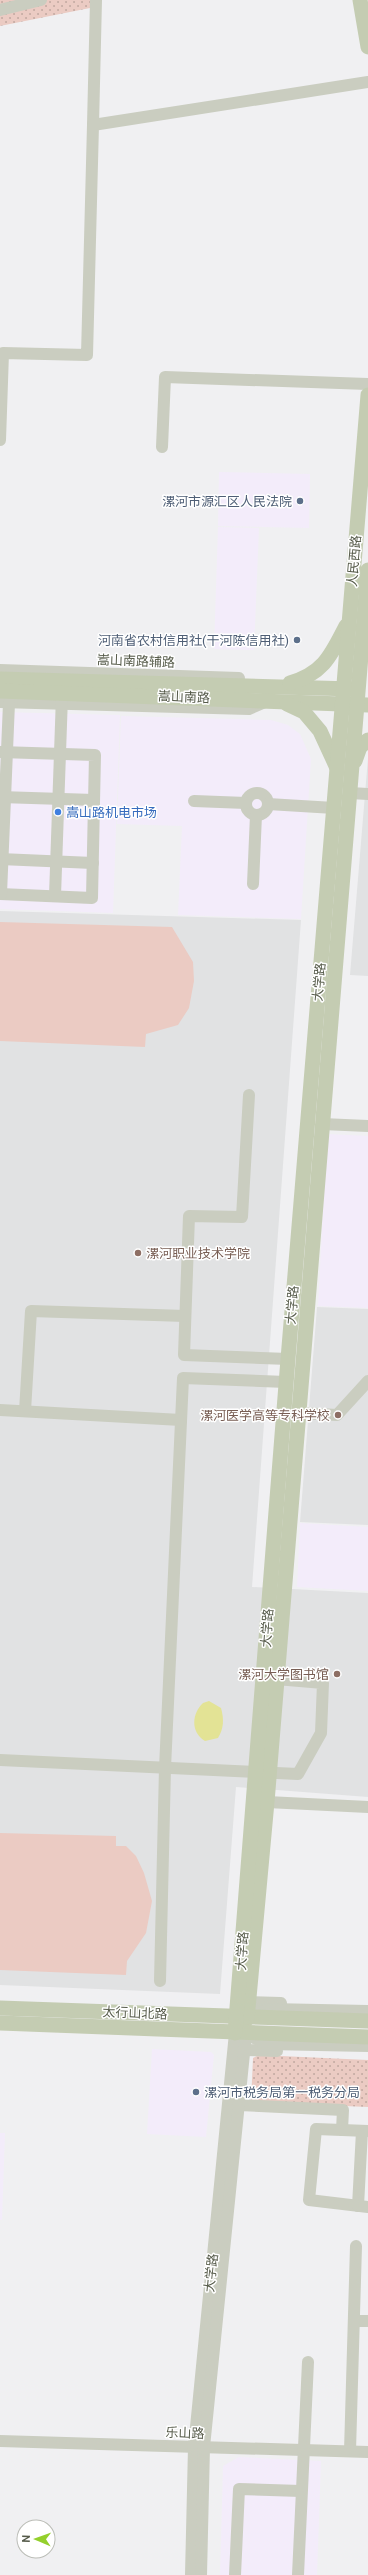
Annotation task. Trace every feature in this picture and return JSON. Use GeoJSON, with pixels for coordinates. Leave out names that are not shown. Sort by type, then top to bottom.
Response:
{"type":"FeatureCollection","features":[{"type":"Feature","properties":{"kind":"main road"},"geometry":{"type":"LineString","coordinates":[[360,0],[368,46]]}},
{"type":"Feature","properties":{"kind":"main road","name":"人民西路"},"geometry":{"type":"LineString","coordinates":[[363,705],[356,689],[357,622],[368,395]]}},
{"type":"Feature","properties":{"kind":"main road","name":"人民西路"},"geometry":{"type":"LineString","coordinates":[[357,622],[368,570]]}},
{"type":"Feature","properties":{"kind":"main road"},"geometry":{"type":"LineString","coordinates":[[357,622],[368,650]]}},
{"type":"Feature","properties":{"kind":"main road"},"geometry":{"type":"LineString","coordinates":[[275,693],[308,678],[328,661],[357,622]]}},
{"type":"Feature","properties":{"kind":"main road","name":"嵩山南路"},"geometry":{"type":"LineString","coordinates":[[0,679],[275,693],[342,704],[363,705]]}},
{"type":"Feature","properties":{"kind":"main road","name":"人民西路"},"geometry":{"type":"LineString","coordinates":[[342,704],[356,689]]}},
{"type":"Feature","properties":{"kind":"main road","name":"嵩山南路"},"geometry":{"type":"LineString","coordinates":[[3,699],[62,699],[275,693],[356,689]]}},
{"type":"Feature","properties":{"kind":"main road"},"geometry":{"type":"LineString","coordinates":[[275,693],[304,712],[320,732],[344,770],[360,747],[368,740]]}},
{"type":"Feature","properties":{"kind":"main road","name":"大学路"},"geometry":{"type":"LineString","coordinates":[[241,2033],[288,1359],[331,928],[350,793],[344,770],[342,704]]}},
{"type":"Feature","properties":{"kind":"main road","name":"大学路"},"geometry":{"type":"LineString","coordinates":[[242,2017],[249,2002],[267,1802],[276,1679],[300,1413],[322,1124],[331,928],[334,808],[363,705]]}},
{"type":"Feature","properties":{"kind":"main road","name":"太行山北路"},"geometry":{"type":"LineString","coordinates":[[0,2008],[242,2017],[270,2014],[368,2021]]}},
{"type":"Feature","properties":{"kind":"main road","name":"太行山北路"},"geometry":{"type":"LineString","coordinates":[[0,2023],[241,2033],[267,2039],[368,2037]]}},
{"type":"Feature","properties":{"kind":"street"},"geometry":{"type":"LineString","coordinates":[[0,10],[41,0]]}},
{"type":"Feature","properties":{"kind":"street"},"geometry":{"type":"LineString","coordinates":[[0,440],[4,353],[87,355],[96,0]]}},
{"type":"Feature","properties":{"kind":"street"},"geometry":{"type":"LineString","coordinates":[[93,125],[368,82]]}},
{"type":"Feature","properties":{"kind":"street"},"geometry":{"type":"LineString","coordinates":[[162,447],[165,377],[368,384]]}},
{"type":"Feature","properties":{"kind":"street","name":"嵩山南路辅路"},"geometry":{"type":"LineString","coordinates":[[0,670],[250,679],[275,693]]}},
{"type":"Feature","properties":{"kind":"street"},"geometry":{"type":"LineString","coordinates":[[3,699],[4,752],[1,894],[92,898],[96,755],[4,752]]}},
{"type":"Feature","properties":{"kind":"street"},"geometry":{"type":"LineString","coordinates":[[55,896],[62,699]]}},
{"type":"Feature","properties":{"kind":"street"},"geometry":{"type":"LineString","coordinates":[[259,792],[266,796],[268,804],[264,813],[256,815],[248,810],[246,803],[249,796],[259,792]]}},
{"type":"Feature","properties":{"kind":"street"},"geometry":{"type":"LineString","coordinates":[[350,793],[368,794]]}},
{"type":"Feature","properties":{"kind":"street"},"geometry":{"type":"LineString","coordinates":[[3,798],[94,800]]}},
{"type":"Feature","properties":{"kind":"street"},"geometry":{"type":"LineString","coordinates":[[194,800],[246,803]]}},
{"type":"Feature","properties":{"kind":"street"},"geometry":{"type":"LineString","coordinates":[[268,804],[334,808]]}},
{"type":"Feature","properties":{"kind":"street"},"geometry":{"type":"LineString","coordinates":[[253,884],[256,815]]}},
{"type":"Feature","properties":{"kind":"street"},"geometry":{"type":"LineString","coordinates":[[1,859],[93,863]]}},
{"type":"Feature","properties":{"kind":"street"},"geometry":{"type":"LineString","coordinates":[[160,1981],[165,1768],[182,1420],[189,1216],[242,1217],[248,1095]]}},
{"type":"Feature","properties":{"kind":"street"},"geometry":{"type":"LineString","coordinates":[[322,1124],[368,1126]]}},
{"type":"Feature","properties":{"kind":"street"},"geometry":{"type":"LineString","coordinates":[[25,1411],[31,1311],[185,1316]]}},
{"type":"Feature","properties":{"kind":"street"},"geometry":{"type":"LineString","coordinates":[[184,1355],[288,1359]]}},
{"type":"Feature","properties":{"kind":"street"},"geometry":{"type":"LineString","coordinates":[[183,1378],[286,1382]]}},
{"type":"Feature","properties":{"kind":"street"},"geometry":{"type":"LineString","coordinates":[[300,1413],[337,1415],[368,1381]]}},
{"type":"Feature","properties":{"kind":"street"},"geometry":{"type":"LineString","coordinates":[[0,1410],[182,1420]]}},
{"type":"Feature","properties":{"kind":"street"},"geometry":{"type":"LineString","coordinates":[[0,1760],[298,1774],[321,1733],[323,1683],[276,1679]]}},
{"type":"Feature","properties":{"kind":"street"},"geometry":{"type":"LineString","coordinates":[[267,1802],[368,1806]]}},
{"type":"Feature","properties":{"kind":"street"},"geometry":{"type":"LineString","coordinates":[[249,2002],[368,2005]]}},
{"type":"Feature","properties":{"kind":"street"},"geometry":{"type":"LineString","coordinates":[[270,2014],[368,2011]]}},
{"type":"Feature","properties":{"kind":"street","name":"大学路"},"geometry":{"type":"LineString","coordinates":[[201,2575],[199,2447],[239,2105],[244,2050],[241,2033]]}},
{"type":"Feature","properties":{"kind":"street","name":"大学路"},"geometry":{"type":"LineString","coordinates":[[191,2575],[199,2447],[241,2033]]}},
{"type":"Feature","properties":{"kind":"street"},"geometry":{"type":"LineString","coordinates":[[267,2039],[368,2046]]}},
{"type":"Feature","properties":{"kind":"street"},"geometry":{"type":"LineString","coordinates":[[244,2050],[368,2055]]}},
{"type":"Feature","properties":{"kind":"street"},"geometry":{"type":"LineString","coordinates":[[239,2105],[343,2110],[342,2130]]}},
{"type":"Feature","properties":{"kind":"street"},"geometry":{"type":"LineString","coordinates":[[316,2129],[365,2131],[363,2206],[309,2200],[316,2129]]}},
{"type":"Feature","properties":{"kind":"street"},"geometry":{"type":"LineString","coordinates":[[350,2451],[356,2246]]}},
{"type":"Feature","properties":{"kind":"street"},"geometry":{"type":"LineString","coordinates":[[354,2321],[368,2321]]}},
{"type":"Feature","properties":{"kind":"street"},"geometry":{"type":"LineString","coordinates":[[298,2575],[308,2362]]}},
{"type":"Feature","properties":{"kind":"street","name":"乐山路"},"geometry":{"type":"LineString","coordinates":[[0,2441],[368,2452]]}},
{"type":"Feature","properties":{"kind":"street"},"geometry":{"type":"LineString","coordinates":[[235,2575],[239,2489],[302,2491]]}},
{"type":"Feature","properties":{"kind":"shaded area"},"geometry":{"type":"Polygon","coordinates":[[[0,0],[91,0],[90,8],[0,26],[0,0]]]}},
{"type":"Feature","properties":{"kind":"shaded area"},"geometry":{"type":"Polygon","coordinates":[[[219,472],[310,474],[309,528],[218,526],[219,472]]]}},
{"type":"Feature","properties":{"kind":"shaded area"},"geometry":{"type":"Polygon","coordinates":[[[218,527],[259,528],[254,650],[214,649],[218,527]]]}},
{"type":"Feature","properties":{"kind":"shaded area","name":"嵩山路机电市场"},"geometry":{"type":"Polygon","coordinates":[[[0,712],[120,715],[113,913],[0,909],[0,712]]]}},
{"type":"Feature","properties":{"kind":"shaded area"},"geometry":{"type":"Polygon","coordinates":[[[121,716],[271,720],[288,725],[300,734],[311,759],[301,919],[178,915],[182,826],[117,824],[121,716]]]}},
{"type":"Feature","properties":{"kind":"shaded area"},"geometry":{"type":"Polygon","coordinates":[[[368,758],[368,976],[350,975],[368,758]]]}},
{"type":"Feature","properties":{"kind":"shaded area","name":"漯河职业技术学院"},"geometry":{"type":"Polygon","coordinates":[[[0,911],[301,920],[252,1587],[368,1593],[368,1797],[236,1787],[220,1994],[0,1985],[0,911]]]}},
{"type":"Feature","properties":{"kind":"shaded area"},"geometry":{"type":"Polygon","coordinates":[[[0,922],[172,927],[193,962],[194,981],[189,1008],[178,1025],[146,1034],[145,1047],[0,1041],[0,922]]]}},
{"type":"Feature","properties":{"kind":"shaded area"},"geometry":{"type":"Polygon","coordinates":[[[327,1134],[368,1136],[368,1308],[318,1306],[327,1134]]]}},
{"type":"Feature","properties":{"kind":"shaded area","name":"漯河医学高等专科学校"},"geometry":{"type":"Polygon","coordinates":[[[317,1307],[368,1309],[368,1525],[300,1522],[317,1307]]]}},
{"type":"Feature","properties":{"kind":"shaded area"},"geometry":{"type":"Polygon","coordinates":[[[300,1523],[368,1527],[368,1591],[297,1587],[300,1523]]]}},
{"type":"Feature","properties":{"kind":"shaded area"},"geometry":{"type":"Polygon","coordinates":[[[209,1701],[221,1708],[223,1723],[218,1738],[205,1741],[197,1733],[194,1722],[199,1707],[203,1703],[209,1701]]]}},
{"type":"Feature","properties":{"kind":"shaded area"},"geometry":{"type":"Polygon","coordinates":[[[0,1833],[116,1836],[116,1846],[126,1846],[136,1856],[144,1873],[152,1901],[146,1933],[127,1961],[126,1975],[0,1970],[0,1833]]]}},
{"type":"Feature","properties":{"kind":"shaded area"},"geometry":{"type":"Polygon","coordinates":[[[152,2049],[211,2052],[214,2055],[206,2137],[147,2134],[152,2049]]]}},
{"type":"Feature","properties":{"kind":"shaded area"},"geometry":{"type":"Polygon","coordinates":[[[259,2055],[368,2060],[368,2107],[251,2102],[253,2058],[259,2055]]]}},
{"type":"Feature","properties":{"kind":"shaded area"},"geometry":{"type":"Polygon","coordinates":[[[0,2133],[5,2133],[2,2220],[0,2220],[0,2133]]]}},
{"type":"Feature","properties":{"kind":"shaded area"},"geometry":{"type":"Polygon","coordinates":[[[239,2457],[321,2461],[317,2575],[220,2575],[223,2466],[239,2457]]]}},
{"type":"Feature","properties":{"kind":"place","name":"漯河市源汇区人民法院"},"geometry":{"type":"Point","coordinates":[300,501]}},
{"type":"Feature","properties":{"kind":"place","name":"河南省农村信用社(干河陈信用社)"},"geometry":{"type":"Point","coordinates":[297,640]}},
{"type":"Feature","properties":{"kind":"place","name":"嵩山路机电市场"},"geometry":{"type":"Point","coordinates":[58,812]}},
{"type":"Feature","properties":{"kind":"place","name":"漯河职业技术学院"},"geometry":{"type":"Point","coordinates":[138,1253]}},
{"type":"Feature","properties":{"kind":"place","name":"漯河医学高等专科学校"},"geometry":{"type":"Point","coordinates":[338,1415]}},
{"type":"Feature","properties":{"kind":"place","name":"漯河大学图书馆"},"geometry":{"type":"Point","coordinates":[337,1674]}},
{"type":"Feature","properties":{"kind":"place","name":"漯河市税务局第一税务分局"},"geometry":{"type":"Point","coordinates":[196,2092]}}]}
